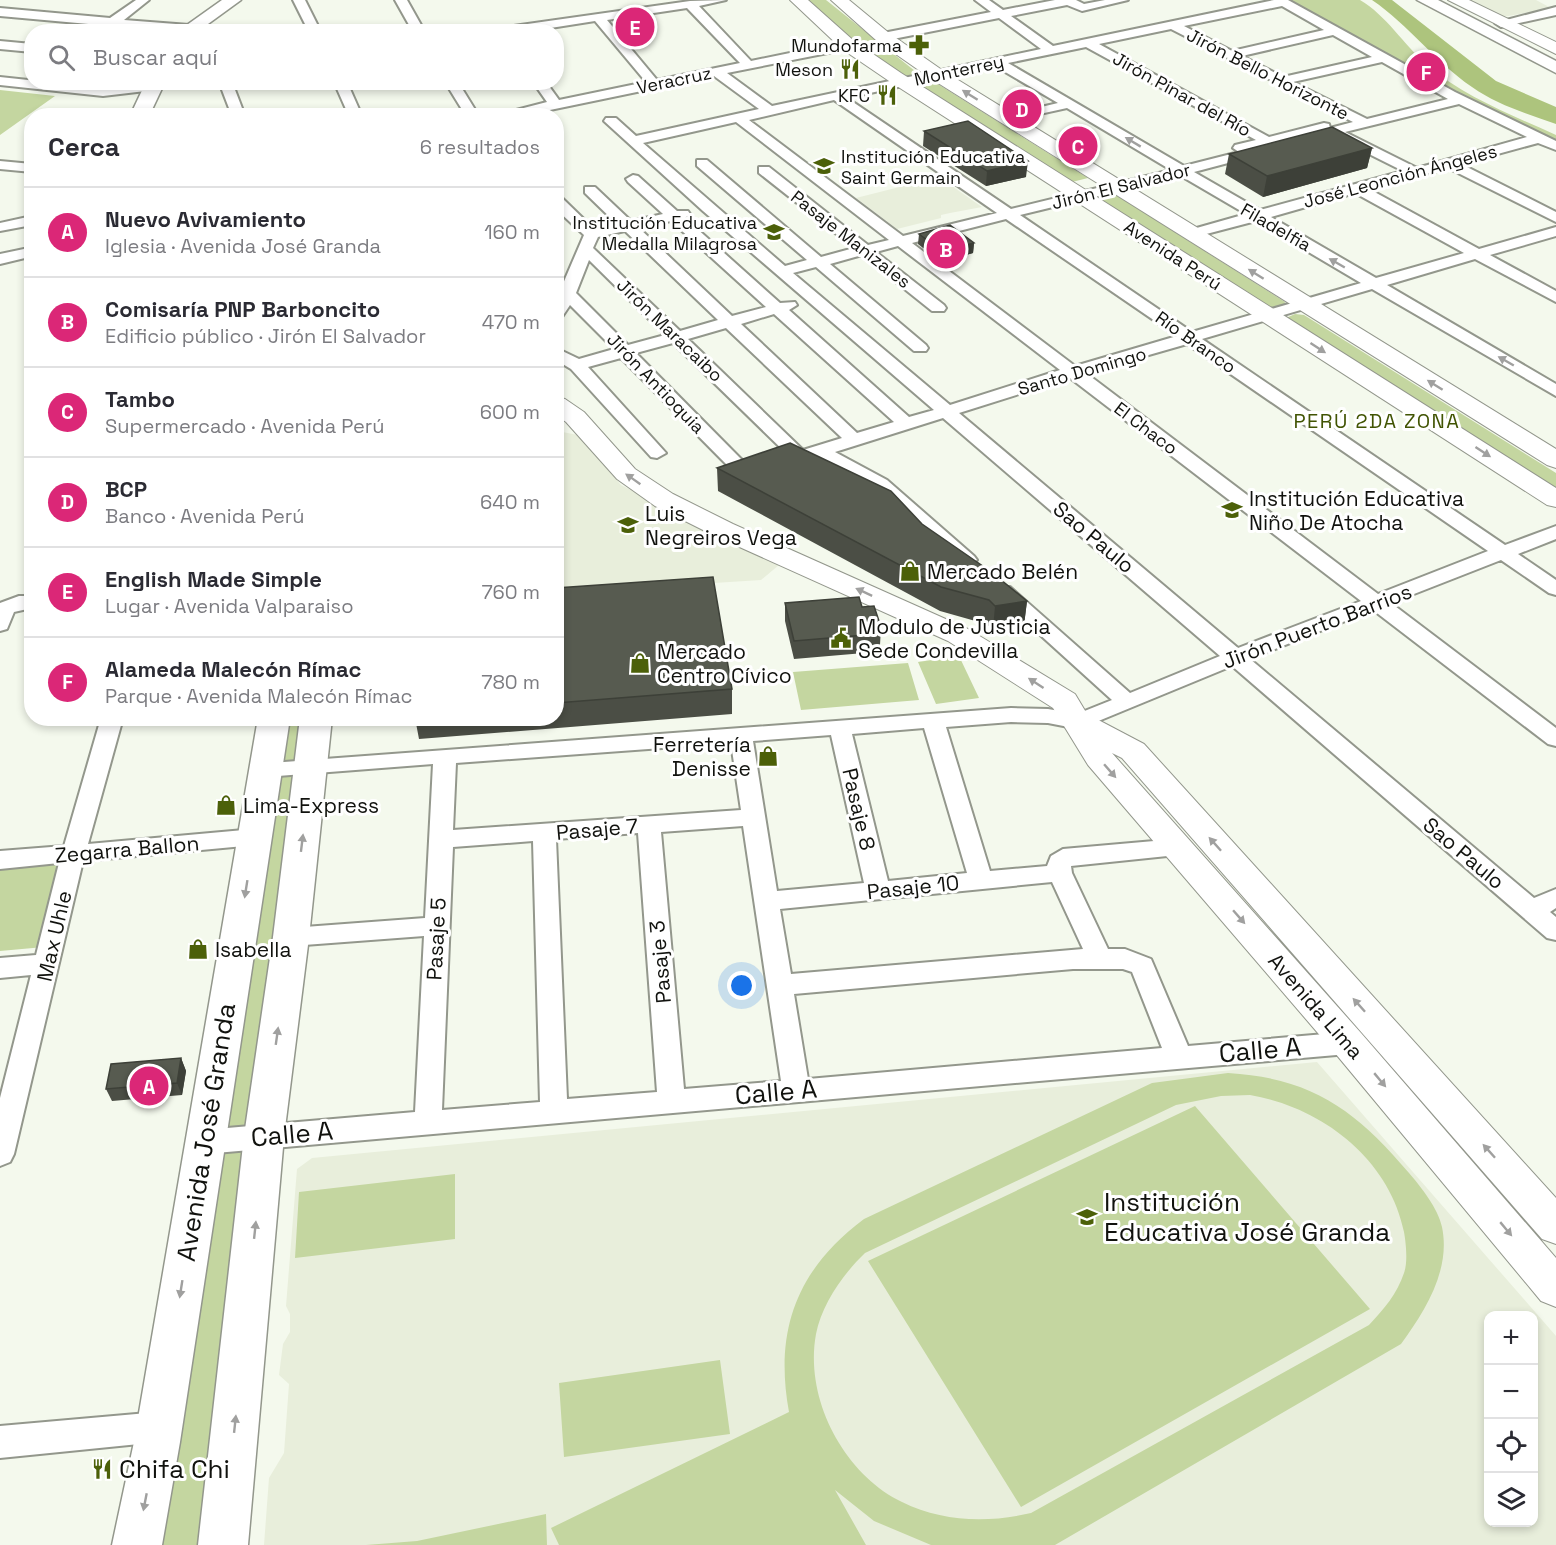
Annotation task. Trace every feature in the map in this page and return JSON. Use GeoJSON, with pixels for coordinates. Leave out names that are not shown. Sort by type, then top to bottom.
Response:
{"type":"FeatureCollection","features":[{"type":"Feature","properties":{"kind":"main road"},"geometry":{"type":"LineString","coordinates":[[196,24],[232,0]]}},
{"type":"Feature","properties":{"kind":"main road"},"geometry":{"type":"LineString","coordinates":[[219,24],[250,0]]}},
{"type":"Feature","properties":{"kind":"main road","name":"Avenida Perú"},"geometry":{"type":"LineString","coordinates":[[798,0],[848,45],[903,82],[1556,499]]}},
{"type":"Feature","properties":{"kind":"main road","name":"Avenida Perú"},"geometry":{"type":"LineString","coordinates":[[839,0],[884,37],[936,74],[1556,460]]}},
{"type":"Feature","properties":{"kind":"main road"},"geometry":{"type":"LineString","coordinates":[[1425,0],[1556,68]]}},
{"type":"Feature","properties":{"kind":"main road"},"geometry":{"type":"LineString","coordinates":[[1440,0],[1556,60]]}},
{"type":"Feature","properties":{"kind":"main road"},"geometry":{"type":"LineString","coordinates":[[1456,0],[1556,49]]}},
{"type":"Feature","properties":{"kind":"main road"},"geometry":{"type":"LineString","coordinates":[[120,108],[128,90]]}},
{"type":"Feature","properties":{"kind":"main road"},"geometry":{"type":"LineString","coordinates":[[143,108],[152,90]]}},
{"type":"Feature","properties":{"kind":"main road","name":"Avenida Lima"},"geometry":{"type":"LineString","coordinates":[[564,409],[575,417],[626,474],[664,500],[724,530],[958,634],[1064,701],[1099,758],[1348,1043],[1556,1288]]}},
{"type":"Feature","properties":{"kind":"main road","name":"Avenida Lima"},"geometry":{"type":"LineString","coordinates":[[1079,722],[1133,751],[1549,1209]]}},
{"type":"Feature","properties":{"kind":"main road","name":"Avenida José Granda"},"geometry":{"type":"LineString","coordinates":[[137,1545],[159,1427],[273,726]]}},
{"type":"Feature","properties":{"kind":"main road"},"geometry":{"type":"LineString","coordinates":[[223,1545],[264,1136],[291,937],[315,726]]}},
{"type":"Feature","properties":{"kind":"street"},"geometry":{"type":"LineString","coordinates":[[3,12],[24,0]]}},
{"type":"Feature","properties":{"kind":"street"},"geometry":{"type":"LineString","coordinates":[[113,22],[143,0]]}},
{"type":"Feature","properties":{"kind":"street"},"geometry":{"type":"LineString","coordinates":[[299,0],[311,24]]}},
{"type":"Feature","properties":{"kind":"street"},"geometry":{"type":"LineString","coordinates":[[405,0],[416,24]]}},
{"type":"Feature","properties":{"kind":"street"},"geometry":{"type":"LineString","coordinates":[[550,24],[720,0]]}},
{"type":"Feature","properties":{"kind":"street"},"geometry":{"type":"LineString","coordinates":[[981,0],[1051,50]]}},
{"type":"Feature","properties":{"kind":"street"},"geometry":{"type":"LineString","coordinates":[[884,37],[1068,0],[1082,8],[1122,0]]}},
{"type":"Feature","properties":{"kind":"street"},"geometry":{"type":"LineString","coordinates":[[1282,1],[1455,97],[1556,146]]}},
{"type":"Feature","properties":{"kind":"street","name":"Monterrey"},"geometry":{"type":"LineString","coordinates":[[634,141],[835,95],[1282,1]]}},
{"type":"Feature","properties":{"kind":"street"},"geometry":{"type":"LineString","coordinates":[[690,4],[748,65]]}},
{"type":"Feature","properties":{"kind":"street"},"geometry":{"type":"LineString","coordinates":[[37,16],[53,5]]}},
{"type":"Feature","properties":{"kind":"street"},"geometry":{"type":"LineString","coordinates":[[1501,23],[1556,11]]}},
{"type":"Feature","properties":{"kind":"street"},"geometry":{"type":"LineString","coordinates":[[3,12],[132,24]]}},
{"type":"Feature","properties":{"kind":"street"},"geometry":{"type":"LineString","coordinates":[[598,17],[654,84]]}},
{"type":"Feature","properties":{"kind":"street","name":"Jirón Bello Horizonte"},"geometry":{"type":"LineString","coordinates":[[1172,25],[1360,121]]}},
{"type":"Feature","properties":{"kind":"street"},"geometry":{"type":"LineString","coordinates":[[1229,55],[1334,31]]}},
{"type":"Feature","properties":{"kind":"street","name":"Jirón Pinar del Río"},"geometry":{"type":"LineString","coordinates":[[1088,43],[1272,143]]}},
{"type":"Feature","properties":{"kind":"street"},"geometry":{"type":"LineString","coordinates":[[0,45],[24,47]]}},
{"type":"Feature","properties":{"kind":"street","name":"Veracruz"},"geometry":{"type":"LineString","coordinates":[[536,108],[848,45]]}},
{"type":"Feature","properties":{"kind":"street"},"geometry":{"type":"LineString","coordinates":[[1281,81],[1383,58]]}},
{"type":"Feature","properties":{"kind":"street","name":"Filadelfia"},"geometry":{"type":"LineString","coordinates":[[996,62],[1556,391]]}},
{"type":"Feature","properties":{"kind":"street"},"geometry":{"type":"LineString","coordinates":[[715,71],[768,110]]}},
{"type":"Feature","properties":{"kind":"street"},"geometry":{"type":"LineString","coordinates":[[0,81],[24,84]]}},
{"type":"Feature","properties":{"kind":"street"},"geometry":{"type":"LineString","coordinates":[[84,90],[103,92],[114,90]]}},
{"type":"Feature","properties":{"kind":"street"},"geometry":{"type":"LineString","coordinates":[[228,90],[236,108]]}},
{"type":"Feature","properties":{"kind":"street"},"geometry":{"type":"LineString","coordinates":[[344,90],[352,108]]}},
{"type":"Feature","properties":{"kind":"street"},"geometry":{"type":"LineString","coordinates":[[456,90],[468,108]]}},
{"type":"Feature","properties":{"kind":"street"},"geometry":{"type":"LineString","coordinates":[[545,90],[555,104]]}},
{"type":"Feature","properties":{"kind":"street","name":"Río Branco"},"geometry":{"type":"LineString","coordinates":[[835,95],[1556,589]]}},
{"type":"Feature","properties":{"kind":"street","name":"Jirón El Salvador"},"geometry":{"type":"LineString","coordinates":[[778,268],[1455,97]]}},
{"type":"Feature","properties":{"kind":"street"},"geometry":{"type":"LineString","coordinates":[[1008,119],[1069,104]]}},
{"type":"Feature","properties":{"kind":"street","name":"El Chaco"},"geometry":{"type":"LineString","coordinates":[[737,117],[1556,739]]}},
{"type":"Feature","properties":{"kind":"street","name":"Sao Paulo"},"geometry":{"type":"LineString","coordinates":[[611,121],[708,208],[1556,931]]}},
{"type":"Feature","properties":{"kind":"street","name":"Jirón El Salvador"},"geometry":{"type":"LineString","coordinates":[[1272,143],[1333,131],[1360,121]]}},
{"type":"Feature","properties":{"kind":"street"},"geometry":{"type":"LineString","coordinates":[[951,133],[973,128]]}},
{"type":"Feature","properties":{"kind":"street"},"geometry":{"type":"LineString","coordinates":[[1333,131],[1415,172]]}},
{"type":"Feature","properties":{"kind":"street"},"geometry":{"type":"LineString","coordinates":[[906,143],[928,138]]}},
{"type":"Feature","properties":{"kind":"street","name":"José Leonción Ángeles"},"geometry":{"type":"LineString","coordinates":[[1191,234],[1540,138]]}},
{"type":"Feature","properties":{"kind":"street"},"geometry":{"type":"LineString","coordinates":[[702,163],[920,348]]}},
{"type":"Feature","properties":{"kind":"street"},"geometry":{"type":"LineString","coordinates":[[1449,163],[1556,218]]}},
{"type":"Feature","properties":{"kind":"street"},"geometry":{"type":"LineString","coordinates":[[0,175],[6,165],[24,167]]}},
{"type":"Feature","properties":{"kind":"street","name":"Pasaje Manizales"},"geometry":{"type":"LineString","coordinates":[[764,170],[938,308]]}},
{"type":"Feature","properties":{"kind":"street"},"geometry":{"type":"LineString","coordinates":[[633,179],[779,307],[906,424]]}},
{"type":"Feature","properties":{"kind":"street"},"geometry":{"type":"LineString","coordinates":[[1356,188],[1556,297]]}},
{"type":"Feature","properties":{"kind":"street"},"geometry":{"type":"LineString","coordinates":[[591,190],[854,440]]}},
{"type":"Feature","properties":{"kind":"street"},"geometry":{"type":"LineString","coordinates":[[564,301],[589,241],[628,226],[708,208]]}},
{"type":"Feature","properties":{"kind":"street","name":"Jirón Maracaibo"},"geometry":{"type":"LineString","coordinates":[[564,210],[589,241],[676,336],[800,457]]}},
{"type":"Feature","properties":{"kind":"street"},"geometry":{"type":"LineString","coordinates":[[0,227],[24,222]]}},
{"type":"Feature","properties":{"kind":"street","name":"Santo Domingo"},"geometry":{"type":"LineString","coordinates":[[745,469],[800,457],[1072,372],[1556,231]]}},
{"type":"Feature","properties":{"kind":"street"},"geometry":{"type":"LineString","coordinates":[[0,259],[24,254]]}},
{"type":"Feature","properties":{"kind":"street","name":"Jirón Antioquia"},"geometry":{"type":"LineString","coordinates":[[568,294],[735,463],[745,469]]}},
{"type":"Feature","properties":{"kind":"street"},"geometry":{"type":"LineString","coordinates":[[577,365],[814,298]]}},
{"type":"Feature","properties":{"kind":"street"},"geometry":{"type":"LineString","coordinates":[[564,358],[577,365],[657,453]]}},
{"type":"Feature","properties":{"kind":"street"},"geometry":{"type":"LineString","coordinates":[[820,451],[880,484],[1127,702]]}},
{"type":"Feature","properties":{"kind":"street","name":"Jirón Puerto Barrios"},"geometry":{"type":"LineString","coordinates":[[1079,722],[1235,657],[1556,532]]}},
{"type":"Feature","properties":{"kind":"street"},"geometry":{"type":"LineString","coordinates":[[3,616],[19,602],[24,602]]}},
{"type":"Feature","properties":{"kind":"street"},"geometry":{"type":"LineString","coordinates":[[265,769],[741,735],[785,728],[840,728],[1011,715],[1048,716],[1079,722]]}},
{"type":"Feature","properties":{"kind":"street"},"geometry":{"type":"LineString","coordinates":[[933,721],[981,880]]}},
{"type":"Feature","properties":{"kind":"street","name":"Max Uhle"},"geometry":{"type":"LineString","coordinates":[[0,1154],[74,854],[109,726]]}},
{"type":"Feature","properties":{"kind":"street","name":"Pasaje 8"},"geometry":{"type":"LineString","coordinates":[[840,728],[878,890]]}},
{"type":"Feature","properties":{"kind":"street"},"geometry":{"type":"LineString","coordinates":[[741,735],[796,1090]]}},
{"type":"Feature","properties":{"kind":"street","name":"Pasaje 5"},"geometry":{"type":"LineString","coordinates":[[429,1122],[445,756]]}},
{"type":"Feature","properties":{"kind":"street","name":"Pasaje 7"},"geometry":{"type":"LineString","coordinates":[[441,839],[544,834],[752,817]]}},
{"type":"Feature","properties":{"kind":"street","name":"Pasaje 3"},"geometry":{"type":"LineString","coordinates":[[649,824],[671,1101]]}},
{"type":"Feature","properties":{"kind":"street"},"geometry":{"type":"LineString","coordinates":[[544,834],[554,1111]]}},
{"type":"Feature","properties":{"kind":"street","name":"Zegarra Ballon"},"geometry":{"type":"LineString","coordinates":[[0,860],[255,837]]}},
{"type":"Feature","properties":{"kind":"street"},"geometry":{"type":"LineString","coordinates":[[1099,958],[1060,873],[1059,862],[1062,858],[1177,847]]}},
{"type":"Feature","properties":{"kind":"street","name":"Pasaje 10"},"geometry":{"type":"LineString","coordinates":[[766,901],[1060,873]]}},
{"type":"Feature","properties":{"kind":"street"},"geometry":{"type":"LineString","coordinates":[[1531,910],[1556,898]]}},
{"type":"Feature","properties":{"kind":"street"},"geometry":{"type":"LineString","coordinates":[[291,937],[436,926]]}},
{"type":"Feature","properties":{"kind":"street"},"geometry":{"type":"LineString","coordinates":[[780,985],[1099,958],[1125,959],[1142,966],[1179,1057]]}},
{"type":"Feature","properties":{"kind":"street"},"geometry":{"type":"LineString","coordinates":[[0,968],[48,964]]}},
{"type":"Feature","properties":{"kind":"street","name":"Calle A"},"geometry":{"type":"LineString","coordinates":[[204,1142],[1348,1043]]}},
{"type":"Feature","properties":{"kind":"street"},"geometry":{"type":"LineString","coordinates":[[0,1442],[159,1427]]}},
{"type":"Feature","properties":{"kind":"shaded area"},"geometry":{"type":"Polygon","coordinates":[[[806,0],[826,0],[920,75],[905,76],[856,44],[806,0]]]}},
{"type":"Feature","properties":{"kind":"shaded area"},"geometry":{"type":"Polygon","coordinates":[[[1286,0],[1360,0],[1387,22],[1426,64],[1441,76],[1472,96],[1556,135],[1556,144],[1455,95],[1286,0]]]}},
{"type":"Feature","properties":{"kind":"shaded area"},"geometry":{"type":"Polygon","coordinates":[[[1372,0],[1392,0],[1496,81],[1556,107],[1556,124],[1502,104],[1472,87],[1372,0]]]}},
{"type":"Feature","properties":{"kind":"shaded area"},"geometry":{"type":"Polygon","coordinates":[[[1467,0],[1536,0],[1551,8],[1503,17],[1467,0]]]}},
{"type":"Feature","properties":{"kind":"shaded area"},"geometry":{"type":"Polygon","coordinates":[[[933,81],[1088,178],[1072,182],[917,84],[933,81]]]}},
{"type":"Feature","properties":{"kind":"shaded area"},"geometry":{"type":"Polygon","coordinates":[[[0,90],[55,96],[38,108],[24,108],[24,118],[0,135],[0,90]]]}},
{"type":"Feature","properties":{"kind":"shaded area"},"geometry":{"type":"Polygon","coordinates":[[[939,177],[982,207],[941,215],[941,218],[897,229],[856,198],[939,177]]]}},
{"type":"Feature","properties":{"kind":"shaded area"},"geometry":{"type":"Polygon","coordinates":[[[1118,196],[1285,302],[1284,305],[1268,308],[1100,200],[1101,197],[1118,196]]]}},
{"type":"Feature","properties":{"kind":"shaded area"},"geometry":{"type":"Polygon","coordinates":[[[1295,314],[1304,315],[1556,473],[1556,491],[1286,318],[1295,314]]]}},
{"type":"Feature","properties":{"kind":"shaded area","name":"Luis Negreiros Vega"},"geometry":{"type":"Polygon","coordinates":[[[564,432],[578,435],[621,485],[779,565],[761,580],[564,593],[564,432]]]}},
{"type":"Feature","properties":{"kind":"shaded area"},"geometry":{"type":"Polygon","coordinates":[[[959,656],[979,698],[936,704],[918,662],[959,656]]]}},
{"type":"Feature","properties":{"kind":"shaded area"},"geometry":{"type":"Polygon","coordinates":[[[908,663],[919,700],[801,710],[793,672],[908,663]]]}},
{"type":"Feature","properties":{"kind":"shaded area"},"geometry":{"type":"Polygon","coordinates":[[[290,726],[307,726],[211,1545],[152,1545],[290,726]]]}},
{"type":"Feature","properties":{"kind":"shaded area"},"geometry":{"type":"Polygon","coordinates":[[[64,864],[44,947],[0,951],[0,870],[64,864]]]}},
{"type":"Feature","properties":{"kind":"shaded area","name":"Institución Educativa José Granda"},"geometry":{"type":"Polygon","coordinates":[[[1317,1062],[1534,1311],[1484,1311],[1484,1527],[1538,1527],[1538,1315],[1556,1336],[1556,1545],[264,1545],[269,1478],[284,1453],[289,1384],[279,1375],[283,1344],[290,1332],[290,1314],[286,1306],[297,1169],[312,1158],[1317,1062]]]}},
{"type":"Feature","properties":{"kind":"shaded area"},"geometry":{"type":"Polygon","coordinates":[[[1228,1073],[1284,1082],[1330,1101],[1351,1115],[1389,1151],[1433,1205],[1440,1220],[1444,1243],[1443,1259],[1434,1289],[1419,1318],[1401,1344],[1055,1545],[931,1545],[874,1521],[835,1490],[866,1545],[559,1545],[551,1528],[789,1412],[785,1382],[785,1354],[788,1328],[796,1304],[807,1280],[822,1259],[841,1238],[864,1219],[1152,1083],[1228,1073]],[[1250,1095],[1221,1096],[1176,1105],[865,1253],[841,1280],[828,1301],[816,1334],[814,1359],[816,1384],[833,1432],[846,1454],[862,1473],[881,1489],[902,1502],[933,1514],[982,1519],[1031,1513],[1369,1325],[1394,1294],[1405,1269],[1405,1236],[1396,1205],[1384,1181],[1348,1140],[1326,1124],[1302,1111],[1276,1101],[1250,1095]]]}},
{"type":"Feature","properties":{"kind":"shaded area"},"geometry":{"type":"Polygon","coordinates":[[[1195,1106],[1370,1309],[1021,1507],[868,1261],[1195,1106]]]}},
{"type":"Feature","properties":{"kind":"shaded area"},"geometry":{"type":"Polygon","coordinates":[[[455,1174],[455,1239],[295,1258],[299,1192],[455,1174]]]}},
{"type":"Feature","properties":{"kind":"shaded area"},"geometry":{"type":"Polygon","coordinates":[[[720,1360],[730,1434],[564,1457],[559,1383],[720,1360]]]}},
{"type":"Feature","properties":{"kind":"shaded area"},"geometry":{"type":"Polygon","coordinates":[[[546,1514],[547,1545],[366,1545],[417,1541],[546,1514]]]}},
{"type":"Feature","properties":{"kind":"building"},"geometry":{"type":"Polygon","coordinates":[[[968,121],[1028,161],[987,171],[924,131],[968,121]]]}},
{"type":"Feature","properties":{"kind":"building"},"geometry":{"type":"Polygon","coordinates":[[[1332,127],[1372,148],[1267,176],[1229,154],[1332,127]]]}},
{"type":"Feature","properties":{"kind":"building"},"geometry":{"type":"Polygon","coordinates":[[[950,225],[974,243],[942,251],[919,234],[950,225]]]}},
{"type":"Feature","properties":{"kind":"building"},"geometry":{"type":"Polygon","coordinates":[[[790,443],[891,491],[922,524],[990,571],[1027,601],[995,606],[989,600],[941,587],[717,468],[790,443]]]}},
{"type":"Feature","properties":{"kind":"building","name":"Mercado Centro Cívico"},"geometry":{"type":"Polygon","coordinates":[[[713,577],[732,689],[564,702],[564,587],[713,577]]]}},
{"type":"Feature","properties":{"kind":"building"},"geometry":{"type":"Polygon","coordinates":[[[859,597],[862,607],[874,606],[881,627],[863,628],[865,635],[794,641],[785,603],[859,597]]]}},
{"type":"Feature","properties":{"kind":"building"},"geometry":{"type":"Polygon","coordinates":[[[181,1058],[177,1083],[106,1089],[111,1064],[181,1058]]]}},
{"type":"Feature","properties":{"kind":"place","name":"English Made Simple"},"geometry":{"type":"Point","coordinates":[635,27]}},
{"type":"Feature","properties":{"kind":"place","name":"Mundofarma"},"geometry":{"type":"Point","coordinates":[919,45]}},
{"type":"Feature","properties":{"kind":"place","name":"Meson"},"geometry":{"type":"Point","coordinates":[850,69]}},
{"type":"Feature","properties":{"kind":"place","name":"Alameda Malecón Rímac"},"geometry":{"type":"Point","coordinates":[1426,72]}},
{"type":"Feature","properties":{"kind":"place","name":"KFC"},"geometry":{"type":"Point","coordinates":[887,95]}},
{"type":"Feature","properties":{"kind":"place","name":"BCP"},"geometry":{"type":"Point","coordinates":[1022,109]}},
{"type":"Feature","properties":{"kind":"place","name":"Tambo"},"geometry":{"type":"Point","coordinates":[1078,146]}},
{"type":"Feature","properties":{"kind":"place","name":"Institución Educativa Saint Germain"},"geometry":{"type":"Point","coordinates":[824,166]}},
{"type":"Feature","properties":{"kind":"place","name":"Institución Educativa Medalla Milagrosa"},"geometry":{"type":"Point","coordinates":[774,232]}},
{"type":"Feature","properties":{"kind":"place","name":"Comisaría PNP Barboncito"},"geometry":{"type":"Point","coordinates":[946,249]}},
{"type":"Feature","properties":{"kind":"place","name":"Institución Educativa Niño De Atocha"},"geometry":{"type":"Point","coordinates":[1232,510]}},
{"type":"Feature","properties":{"kind":"place","name":"Luis Negreiros Vega"},"geometry":{"type":"Point","coordinates":[628,525]}},
{"type":"Feature","properties":{"kind":"place","name":"Mercado Belén"},"geometry":{"type":"Point","coordinates":[910,571]}},
{"type":"Feature","properties":{"kind":"place","name":"Modulo de Justicia Sede Condevilla"},"geometry":{"type":"Point","coordinates":[841,638]}},
{"type":"Feature","properties":{"kind":"place","name":"Mercado Centro Cívico"},"geometry":{"type":"Point","coordinates":[640,663]}},
{"type":"Feature","properties":{"kind":"place","name":"Ferretería Denisse"},"geometry":{"type":"Point","coordinates":[768,756]}},
{"type":"Feature","properties":{"kind":"place","name":"Lima-Express"},"geometry":{"type":"Point","coordinates":[226,805]}},
{"type":"Feature","properties":{"kind":"place","name":"Isabella"},"geometry":{"type":"Point","coordinates":[198,949]}},
{"type":"Feature","properties":{"kind":"place","name":"Nuevo Avivamiento"},"geometry":{"type":"Point","coordinates":[149,1086]}},
{"type":"Feature","properties":{"kind":"place","name":"Institución Educativa José Granda"},"geometry":{"type":"Point","coordinates":[1087,1217]}},
{"type":"Feature","properties":{"kind":"place","name":"Chifa Chi"},"geometry":{"type":"Point","coordinates":[102,1469]}},
{"type":"Feature","properties":{"kind":"district","name":"PERÚ 2DA ZONA"},"geometry":{"type":"Point","coordinates":[1377,421]}}]}
